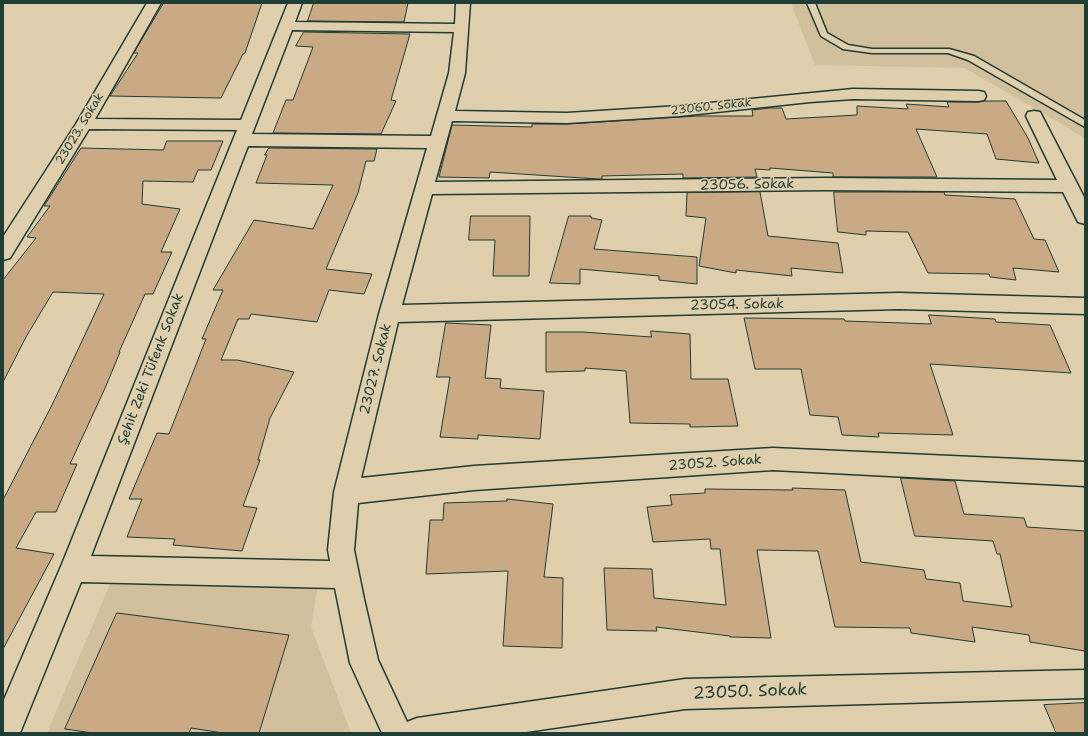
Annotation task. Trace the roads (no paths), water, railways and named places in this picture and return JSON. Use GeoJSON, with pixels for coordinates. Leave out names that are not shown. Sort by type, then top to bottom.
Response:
{"type":"FeatureCollection","features":[{"type":"Feature","properties":{"kind":"street","name":"23023. Sokak"},"geometry":{"type":"LineString","coordinates":[[3,253],[84,124],[154,3]]}},
{"type":"Feature","properties":{"kind":"street","name":"Şehit Zeki Tüfenk Sokak"},"geometry":{"type":"LineString","coordinates":[[5,733],[73,569],[295,3]]}},
{"type":"Feature","properties":{"kind":"street","name":"23027. Sokak"},"geometry":{"type":"LineString","coordinates":[[397,733],[364,663],[345,575],[341,550],[346,492],[389,314],[457,73],[462,28],[462,3]]}},
{"type":"Feature","properties":{"kind":"street"},"geometry":{"type":"LineString","coordinates":[[286,26],[462,28]]}},
{"type":"Feature","properties":{"kind":"street","name":"23060. Sokak"},"geometry":{"type":"LineString","coordinates":[[445,116],[567,118],[679,111],[853,94],[978,96]]}},
{"type":"Feature","properties":{"kind":"street"},"geometry":{"type":"LineString","coordinates":[[1034,116],[1085,217]]}},
{"type":"Feature","properties":{"kind":"street"},"geometry":{"type":"LineString","coordinates":[[84,124],[438,142]]}},
{"type":"Feature","properties":{"kind":"street","name":"23056. Sokak"},"geometry":{"type":"LineString","coordinates":[[425,188],[826,184],[1070,186]]}},
{"type":"Feature","properties":{"kind":"street","name":"23054. Sokak"},"geometry":{"type":"LineString","coordinates":[[389,314],[898,301],[1085,306]]}},
{"type":"Feature","properties":{"kind":"street","name":"23052. Sokak"},"geometry":{"type":"LineString","coordinates":[[346,492],[474,478],[773,459],[1085,474]]}},
{"type":"Feature","properties":{"kind":"street"},"geometry":{"type":"LineString","coordinates":[[73,569],[345,575]]}},
{"type":"Feature","properties":{"kind":"street","name":"23050. Sokak"},"geometry":{"type":"LineString","coordinates":[[417,733],[685,694],[1085,684]]}},
{"type":"Feature","properties":{"kind":"lane"},"geometry":{"type":"LineString","coordinates":[[811,3],[824,34],[846,47],[872,52],[949,51],[971,58],[1085,124]]}}]}
